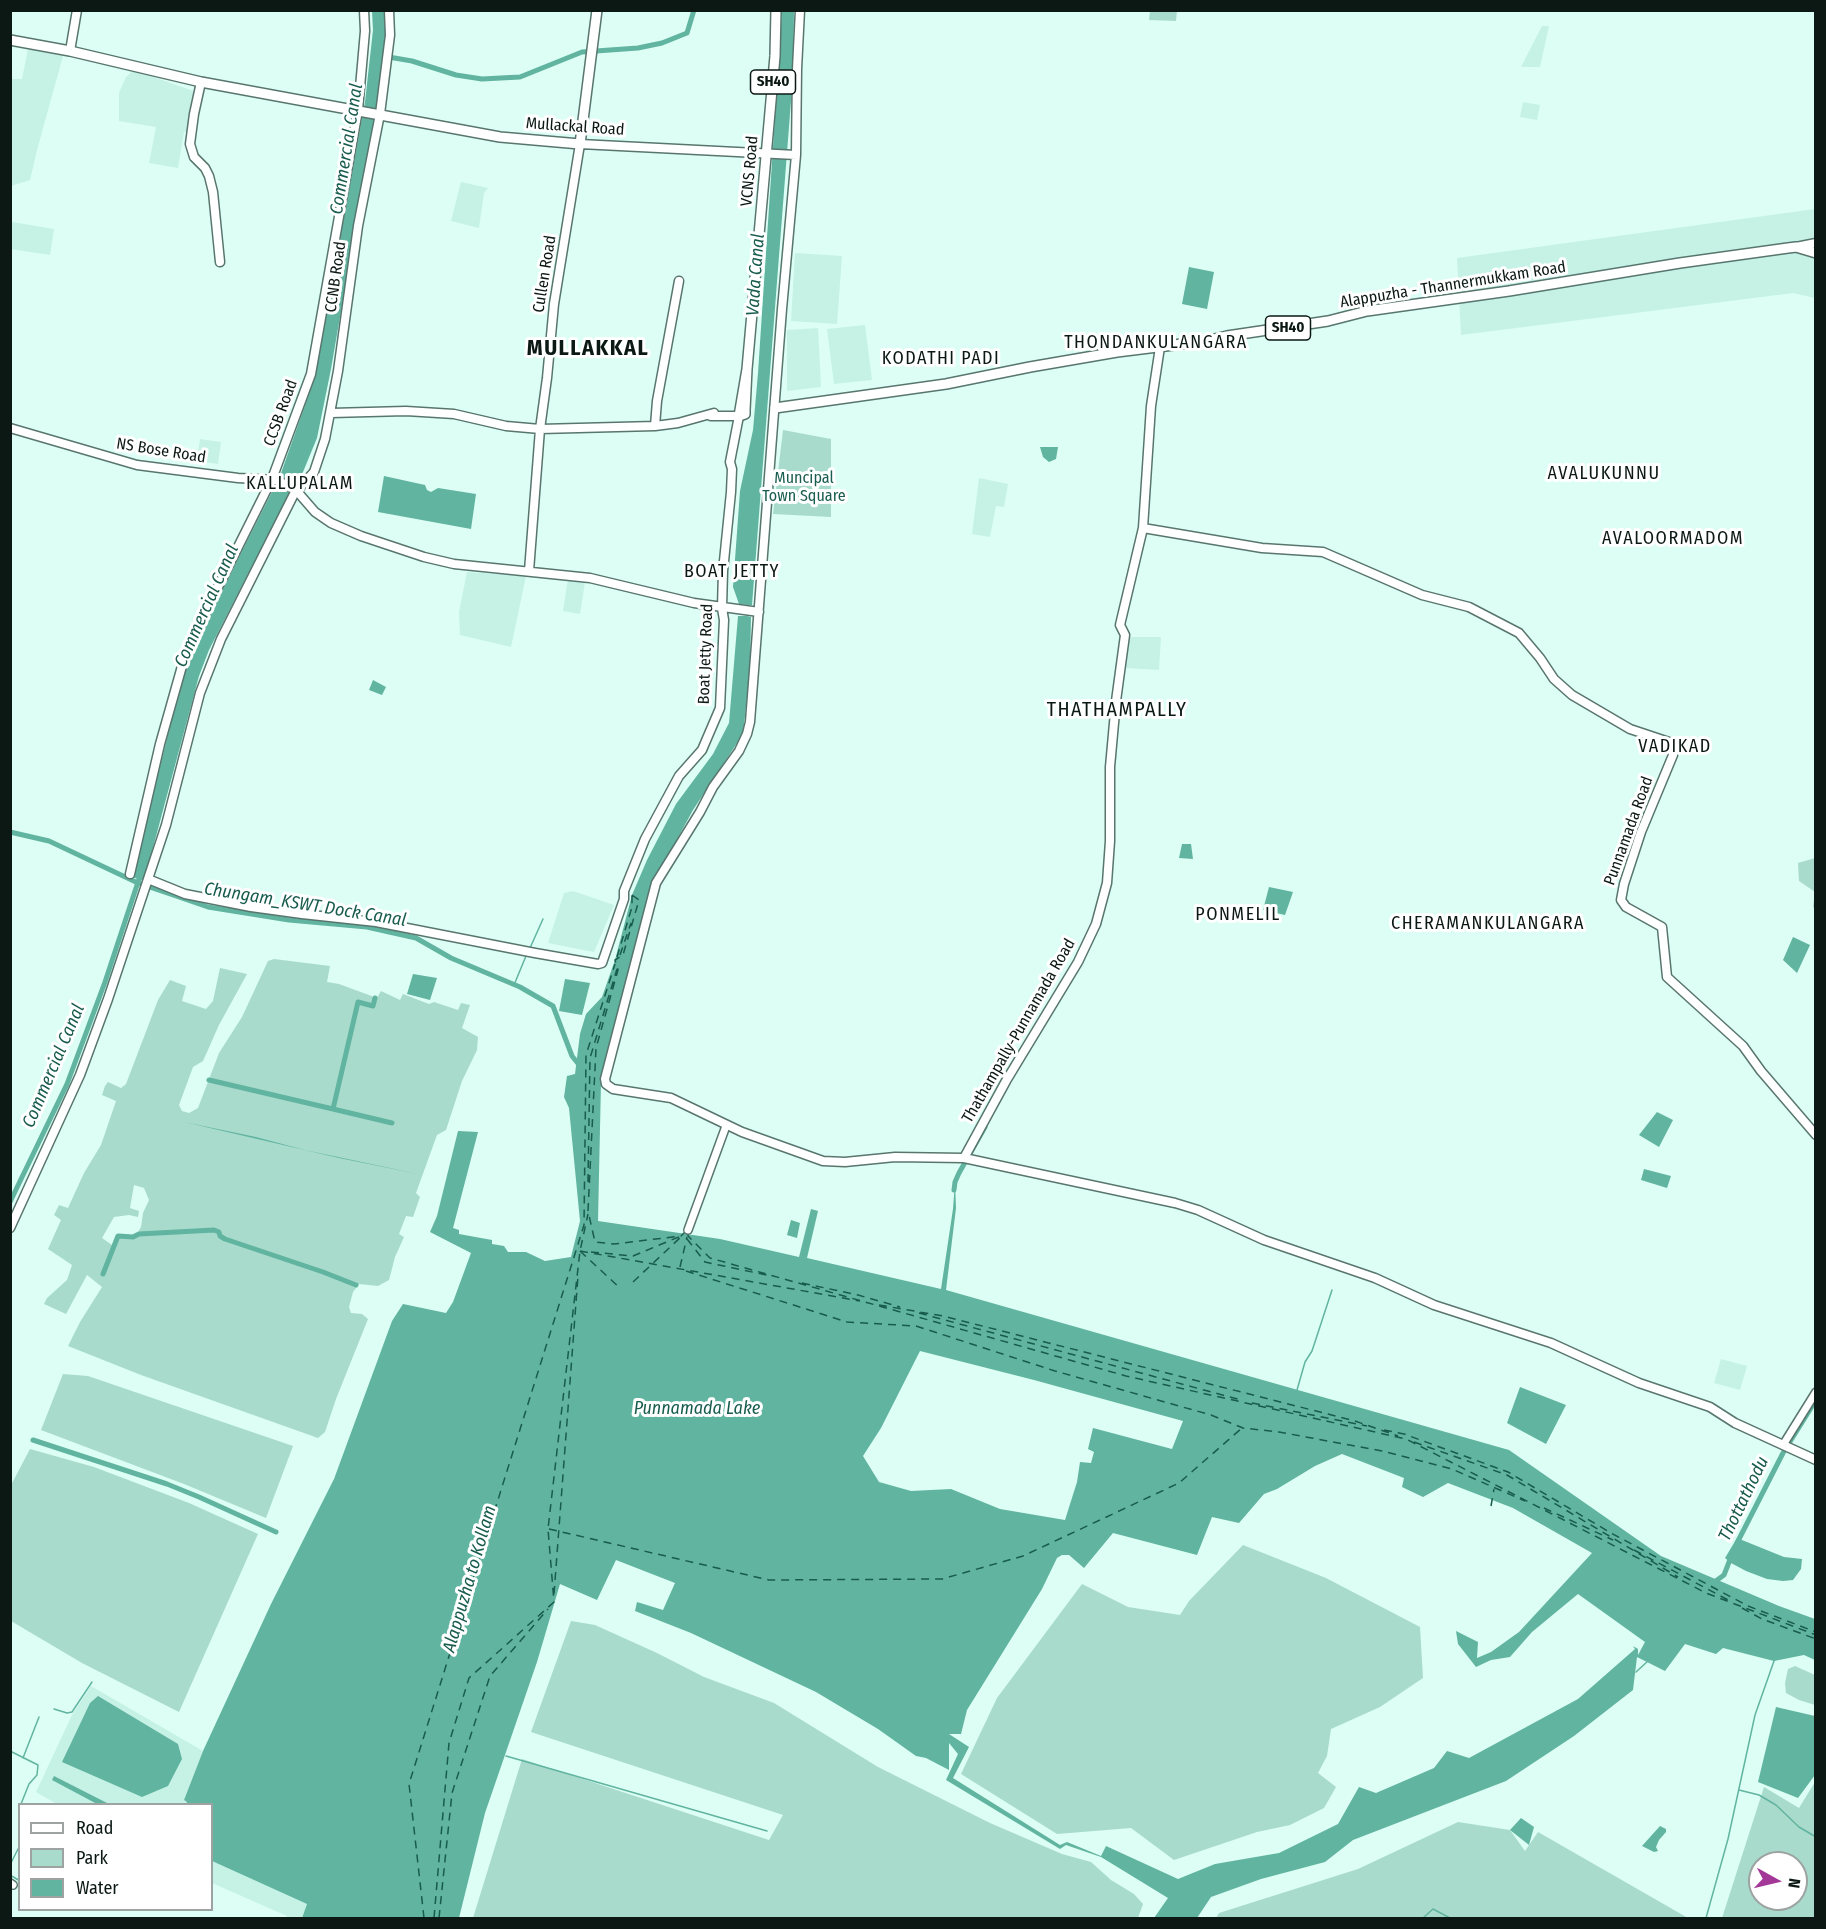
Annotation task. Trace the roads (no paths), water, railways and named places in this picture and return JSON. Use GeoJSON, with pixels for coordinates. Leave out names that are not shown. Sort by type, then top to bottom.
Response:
{"type":"FeatureCollection","features":[{"type":"Feature","properties":{"kind":"main road"},"geometry":{"type":"LineString","coordinates":[[70,51],[78,10]]}},
{"type":"Feature","properties":{"kind":"main road","name":"CCSB Road"},"geometry":{"type":"LineString","coordinates":[[129,877],[160,744],[184,659],[274,479],[312,374],[359,111],[365,31],[364,10]]}},
{"type":"Feature","properties":{"kind":"main road","name":"CCNB Road"},"geometry":{"type":"LineString","coordinates":[[10,1228],[80,1075],[123,956],[176,790],[205,679],[237,604],[296,490],[314,472],[331,413],[358,226],[379,114],[390,35],[389,10]]}},
{"type":"Feature","properties":{"kind":"main road","name":"Cullen Road"},"geometry":{"type":"LineString","coordinates":[[529,571],[540,429],[554,302],[580,144],[597,10]]}},
{"type":"Feature","properties":{"kind":"main road","name":"VCNS Road"},"geometry":{"type":"LineString","coordinates":[[742,413],[769,154],[776,10]]}},
{"type":"Feature","properties":{"kind":"main road"},"geometry":{"type":"LineString","coordinates":[[801,10],[795,155],[759,612],[747,734],[739,751],[713,787],[656,883],[605,1082],[613,1089],[671,1098],[726,1126],[793,1151],[834,1162],[895,1157],[967,1159],[1198,1210],[1264,1240],[1393,1285],[1429,1303],[1551,1343],[1639,1383],[1710,1407],[1729,1419],[1815,1460]]}},
{"type":"Feature","properties":{"kind":"main road"},"geometry":{"type":"LineString","coordinates":[[10,40],[70,51],[201,82],[359,111]]}},
{"type":"Feature","properties":{"kind":"main road"},"geometry":{"type":"LineString","coordinates":[[201,82],[190,144],[194,157],[205,168],[209,176],[213,192],[220,262]]}},
{"type":"Feature","properties":{"kind":"main road","name":"Mullackal Road"},"geometry":{"type":"LineString","coordinates":[[359,111],[500,137],[580,144],[795,155]]}},
{"type":"Feature","properties":{"kind":"main road"},"geometry":{"type":"LineString","coordinates":[[1796,247],[1815,243]]}},
{"type":"Feature","properties":{"kind":"main road","name":"Alappuzha - Thannermukkam Road"},"geometry":{"type":"LineString","coordinates":[[775,408],[958,382],[1030,367],[1328,321],[1367,311],[1796,247],[1815,253]]}},
{"type":"Feature","properties":{"kind":"main road"},"geometry":{"type":"LineString","coordinates":[[655,426],[657,401],[679,281]]}},
{"type":"Feature","properties":{"kind":"main road","name":"Thathampally-Punnamada Road"},"geometry":{"type":"LineString","coordinates":[[967,1159],[1006,1081],[1078,962],[1099,913],[1107,883],[1110,767],[1125,635],[1120,625],[1143,528],[1151,406],[1160,347]]}},
{"type":"Feature","properties":{"kind":"main road"},"geometry":{"type":"LineString","coordinates":[[331,413],[406,411],[454,414],[506,426],[540,429],[655,426],[742,413]]}},
{"type":"Feature","properties":{"kind":"main road","name":"Boat Jetty Road"},"geometry":{"type":"LineString","coordinates":[[146,885],[251,907],[302,915],[376,922],[602,963],[624,899],[624,891],[645,839],[679,776],[702,750],[720,708],[724,620],[723,572],[732,469],[742,413]]}},
{"type":"Feature","properties":{"kind":"main road","name":"NS Bose Road"},"geometry":{"type":"LineString","coordinates":[[10,428],[137,465],[238,478],[274,479]]}},
{"type":"Feature","properties":{"kind":"main road"},"geometry":{"type":"LineString","coordinates":[[274,479],[296,490],[322,518],[362,536],[424,557],[454,564],[590,578],[659,596],[722,608],[759,612]]}},
{"type":"Feature","properties":{"kind":"main road","name":"Punnamada Road"},"geometry":{"type":"LineString","coordinates":[[1143,528],[1262,548],[1323,552],[1422,595],[1469,607],[1519,633],[1540,658],[1554,680],[1572,695],[1630,729],[1672,743],[1672,754],[1641,832],[1621,900],[1626,907],[1662,927],[1667,977],[1743,1046],[1815,1135]]}},
{"type":"Feature","properties":{"kind":"street"},"geometry":{"type":"LineString","coordinates":[[688,1230],[726,1126]]}},
{"type":"Feature","properties":{"kind":"street"},"geometry":{"type":"LineString","coordinates":[[1786,1446],[1815,1392]]}},
{"type":"Feature","properties":{"kind":"water"},"geometry":{"type":"Polygon","coordinates":[[[372,11],[384,11],[386,33],[376,108],[317,438],[303,472],[295,482],[209,650],[199,676],[144,881],[132,877],[191,652],[280,476],[315,377],[365,102],[373,30],[372,11]]]}},
{"type":"Feature","properties":{"kind":"water"},"geometry":{"type":"Polygon","coordinates":[[[782,11],[794,11],[793,75],[752,605],[739,604],[733,587],[740,491],[753,430],[758,373],[782,11]]]}},
{"type":"Feature","properties":{"kind":"water"},"geometry":{"type":"Polygon","coordinates":[[[1189,267],[1214,272],[1207,309],[1182,304],[1189,267]]]}},
{"type":"Feature","properties":{"kind":"water"},"geometry":{"type":"Polygon","coordinates":[[[1040,447],[1058,447],[1056,459],[1049,462],[1043,457],[1040,447]]]}},
{"type":"Feature","properties":{"kind":"water"},"geometry":{"type":"Polygon","coordinates":[[[384,476],[425,485],[431,492],[438,488],[476,494],[471,529],[378,512],[384,476]]]}},
{"type":"Feature","properties":{"kind":"water","name":"Punnamada Lake"},"geometry":{"type":"Polygon","coordinates":[[[738,616],[751,617],[750,669],[743,734],[693,810],[654,882],[601,1082],[598,1221],[720,1239],[799,1257],[811,1209],[818,1211],[807,1258],[941,1289],[955,1182],[956,1208],[946,1290],[1509,1450],[1661,1556],[1815,1619],[1815,1660],[1804,1655],[1774,1661],[1723,1648],[1716,1654],[1685,1644],[1665,1671],[1637,1657],[1633,1690],[1574,1736],[1506,1781],[1353,1840],[1325,1862],[1261,1879],[1211,1897],[1197,1918],[1154,1918],[1168,1898],[1101,1857],[1066,1845],[1060,1849],[946,1780],[958,1754],[949,1743],[949,1770],[926,1758],[916,1756],[878,1729],[816,1692],[691,1633],[635,1611],[637,1602],[663,1610],[675,1583],[616,1560],[597,1600],[560,1584],[537,1662],[485,1813],[459,1918],[302,1918],[307,1904],[213,1861],[213,1803],[186,1803],[184,1800],[203,1751],[271,1604],[334,1479],[392,1321],[403,1304],[446,1313],[453,1302],[471,1253],[430,1232],[437,1216],[458,1131],[478,1132],[453,1228],[459,1230],[459,1234],[492,1240],[492,1244],[504,1246],[508,1252],[526,1252],[545,1261],[571,1257],[580,1221],[569,1108],[564,1097],[567,1076],[575,1074],[580,1034],[586,1014],[602,997],[615,960],[632,895],[647,860],[676,804],[713,754],[729,723],[738,616]],[[920,1351],[881,1428],[863,1456],[879,1482],[911,1491],[951,1489],[1000,1509],[1065,1520],[1077,1482],[1080,1462],[1091,1463],[1094,1452],[1088,1449],[1093,1428],[1172,1449],[1183,1421],[920,1351]],[[1342,1454],[1264,1494],[1239,1523],[1212,1517],[1197,1555],[1113,1533],[1084,1568],[1069,1555],[1057,1558],[1042,1589],[967,1710],[961,1734],[949,1734],[969,1747],[953,1778],[1060,1845],[1067,1842],[1101,1856],[1106,1846],[1178,1879],[1215,1864],[1279,1853],[1338,1824],[1359,1787],[1376,1793],[1434,1768],[1447,1751],[1469,1758],[1578,1699],[1635,1649],[1633,1646],[1638,1649],[1638,1655],[1645,1642],[1578,1594],[1532,1632],[1510,1657],[1491,1660],[1476,1667],[1458,1644],[1456,1631],[1478,1642],[1477,1658],[1491,1652],[1519,1632],[1592,1553],[1513,1508],[1448,1483],[1423,1497],[1402,1487],[1404,1478],[1342,1454]]]}},
{"type":"Feature","properties":{"kind":"water"},"geometry":{"type":"Polygon","coordinates":[[[373,680],[386,687],[382,695],[369,690],[373,680]]]}},
{"type":"Feature","properties":{"kind":"water"},"geometry":{"type":"Polygon","coordinates":[[[1182,844],[1191,844],[1193,859],[1179,858],[1182,844]]]}},
{"type":"Feature","properties":{"kind":"water"},"geometry":{"type":"Polygon","coordinates":[[[1269,887],[1293,892],[1285,915],[1263,910],[1269,887]]]}},
{"type":"Feature","properties":{"kind":"water"},"geometry":{"type":"Polygon","coordinates":[[[1793,937],[1810,945],[1797,973],[1783,960],[1793,937]]]}},
{"type":"Feature","properties":{"kind":"water"},"geometry":{"type":"Polygon","coordinates":[[[413,974],[437,978],[430,1000],[407,994],[413,974]]]}},
{"type":"Feature","properties":{"kind":"water"},"geometry":{"type":"Polygon","coordinates":[[[565,979],[590,983],[582,1015],[559,1011],[565,979]]]}},
{"type":"Feature","properties":{"kind":"water"},"geometry":{"type":"Polygon","coordinates":[[[1657,1112],[1673,1120],[1659,1147],[1639,1135],[1657,1112]]]}},
{"type":"Feature","properties":{"kind":"water"},"geometry":{"type":"Polygon","coordinates":[[[184,1122],[305,1150],[423,1175],[339,1158],[184,1122]]]}},
{"type":"Feature","properties":{"kind":"water"},"geometry":{"type":"Polygon","coordinates":[[[1644,1169],[1671,1176],[1667,1188],[1641,1180],[1644,1169]]]}},
{"type":"Feature","properties":{"kind":"water"},"geometry":{"type":"Polygon","coordinates":[[[791,1220],[800,1223],[797,1238],[787,1235],[791,1220]]]}},
{"type":"Feature","properties":{"kind":"water"},"geometry":{"type":"Polygon","coordinates":[[[1520,1387],[1566,1405],[1546,1444],[1507,1423],[1520,1387]]]}},
{"type":"Feature","properties":{"kind":"water"},"geometry":{"type":"Polygon","coordinates":[[[1737,1538],[1784,1557],[1802,1559],[1801,1569],[1793,1580],[1783,1581],[1767,1579],[1746,1571],[1725,1558],[1737,1538]]]}},
{"type":"Feature","properties":{"kind":"water"},"geometry":{"type":"Polygon","coordinates":[[[98,1696],[178,1744],[182,1759],[168,1786],[142,1797],[62,1762],[90,1703],[98,1696]]]}},
{"type":"Feature","properties":{"kind":"water"},"geometry":{"type":"Polygon","coordinates":[[[1776,1707],[1815,1716],[1815,1775],[1798,1798],[1758,1782],[1776,1707]]]}},
{"type":"Feature","properties":{"kind":"water"},"geometry":{"type":"Polygon","coordinates":[[[54,1776],[107,1803],[95,1803],[52,1780],[54,1776]]]}},
{"type":"Feature","properties":{"kind":"water"},"geometry":{"type":"Polygon","coordinates":[[[1521,1818],[1534,1827],[1529,1845],[1510,1830],[1521,1818]]]}},
{"type":"Feature","properties":{"kind":"water"},"geometry":{"type":"Polygon","coordinates":[[[1660,1826],[1666,1829],[1666,1832],[1656,1847],[1658,1851],[1654,1852],[1642,1846],[1660,1826]]]}},
{"type":"Feature","properties":{"kind":"waterway"},"geometry":{"type":"LineString","coordinates":[[377,55],[412,61],[456,75],[482,79],[520,77],[582,52],[638,48],[662,43],[687,33],[694,10]]}},
{"type":"Feature","properties":{"kind":"waterway","name":"Chungam_KSWT Dock Canal"},"geometry":{"type":"LineString","coordinates":[[10,832],[49,841],[138,883],[208,907],[289,920],[367,927],[416,938],[451,958],[520,987],[553,1006],[572,1056],[580,1066]]}},
{"type":"Feature","properties":{"kind":"waterway","name":"Commercial Canal"},"geometry":{"type":"LineString","coordinates":[[10,1202],[67,1084],[105,982],[141,873]]}},
{"type":"Feature","properties":{"kind":"waterway"},"geometry":{"type":"LineString","coordinates":[[530,948],[543,919]]}},
{"type":"Feature","properties":{"kind":"waterway"},"geometry":{"type":"LineString","coordinates":[[514,985],[526,956]]}},
{"type":"Feature","properties":{"kind":"waterway"},"geometry":{"type":"LineString","coordinates":[[375,998],[373,1006],[358,1002],[333,1109],[392,1123]]}},
{"type":"Feature","properties":{"kind":"waterway"},"geometry":{"type":"LineString","coordinates":[[209,1080],[333,1109]]}},
{"type":"Feature","properties":{"kind":"waterway"},"geometry":{"type":"LineString","coordinates":[[954,1190],[959,1173],[985,1127]]}},
{"type":"Feature","properties":{"kind":"waterway"},"geometry":{"type":"LineString","coordinates":[[103,1274],[118,1236],[133,1237],[139,1234],[214,1230],[225,1239],[356,1285]]}},
{"type":"Feature","properties":{"kind":"waterway"},"geometry":{"type":"LineString","coordinates":[[1297,1390],[1332,1290]]}},
{"type":"Feature","properties":{"kind":"waterway","name":"Thottathodu"},"geometry":{"type":"LineString","coordinates":[[1737,1543],[1783,1453],[1816,1400]]}},
{"type":"Feature","properties":{"kind":"waterway"},"geometry":{"type":"LineString","coordinates":[[33,1440],[167,1484],[276,1532]]}},
{"type":"Feature","properties":{"kind":"waterway","name":"Thottathodu"},"geometry":{"type":"LineString","coordinates":[[1713,1583],[1724,1575],[1731,1557]]}},
{"type":"Feature","properties":{"kind":"waterway"},"geometry":{"type":"LineString","coordinates":[[1636,1672],[1648,1661]]}},
{"type":"Feature","properties":{"kind":"waterway"},"geometry":{"type":"LineString","coordinates":[[1706,1918],[1728,1839],[1755,1715],[1774,1661]]}},
{"type":"Feature","properties":{"kind":"waterway"},"geometry":{"type":"LineString","coordinates":[[54,1709],[67,1713],[72,1712],[92,1682]]}},
{"type":"Feature","properties":{"kind":"waterway"},"geometry":{"type":"LineString","coordinates":[[23,1758],[39,1717]]}},
{"type":"Feature","properties":{"kind":"waterway"},"geometry":{"type":"LineString","coordinates":[[10,1751],[38,1765],[37,1775],[29,1784],[21,1803]]}},
{"type":"Feature","properties":{"kind":"waterway"},"geometry":{"type":"LineString","coordinates":[[506,1756],[767,1831]]}},
{"type":"Feature","properties":{"kind":"waterway"},"geometry":{"type":"LineString","coordinates":[[1739,1790],[1759,1795],[1776,1805],[1799,1827],[1816,1837]]}},
{"type":"Feature","properties":{"kind":"waterway"},"geometry":{"type":"LineString","coordinates":[[10,1865],[18,1849]]}},
{"type":"Feature","properties":{"kind":"waterway"},"geometry":{"type":"LineString","coordinates":[[10,1875],[18,1880]]}},
{"type":"Feature","properties":{"kind":"waterway"},"geometry":{"type":"LineString","coordinates":[[1423,1918],[1433,1909],[1450,1918]]}},
{"type":"Feature","properties":{"kind":"district","name":"THONDANKULANGARA"},"geometry":{"type":"Point","coordinates":[1156,343]}},
{"type":"Feature","properties":{"kind":"district","name":"MULLAKKAL"},"geometry":{"type":"Point","coordinates":[588,349]}},
{"type":"Feature","properties":{"kind":"district","name":"KODATHI PADI"},"geometry":{"type":"Point","coordinates":[941,359]}},
{"type":"Feature","properties":{"kind":"district","name":"AVALUKUNNU"},"geometry":{"type":"Point","coordinates":[1604,474]}},
{"type":"Feature","properties":{"kind":"district","name":"KALLUPALAM"},"geometry":{"type":"Point","coordinates":[300,484]}},
{"type":"Feature","properties":{"kind":"district","name":"AVALOORMADOM"},"geometry":{"type":"Point","coordinates":[1673,539]}},
{"type":"Feature","properties":{"kind":"district","name":"BOAT JETTY"},"geometry":{"type":"Point","coordinates":[732,572]}},
{"type":"Feature","properties":{"kind":"district","name":"THATHAMPALLY"},"geometry":{"type":"Point","coordinates":[1117,710]}},
{"type":"Feature","properties":{"kind":"district","name":"VADIKAD"},"geometry":{"type":"Point","coordinates":[1675,747]}},
{"type":"Feature","properties":{"kind":"district","name":"PONMELIL"},"geometry":{"type":"Point","coordinates":[1238,915]}},
{"type":"Feature","properties":{"kind":"district","name":"CHERAMANKULANGARA"},"geometry":{"type":"Point","coordinates":[1488,924]}},
{"type":"Feature","properties":{"kind":"water label","name":"Vada Canal"},"geometry":{"type":"Point","coordinates":[756,275]}},
{"type":"Feature","properties":{"kind":"water label","name":"Alappuzha to Kollam"},"geometry":{"type":"Point","coordinates":[470,1579]}},
{"type":"Feature","properties":{"kind":"park label","name":"Muncipal Town Square"},"geometry":{"type":"Point","coordinates":[804,488]}}]}
